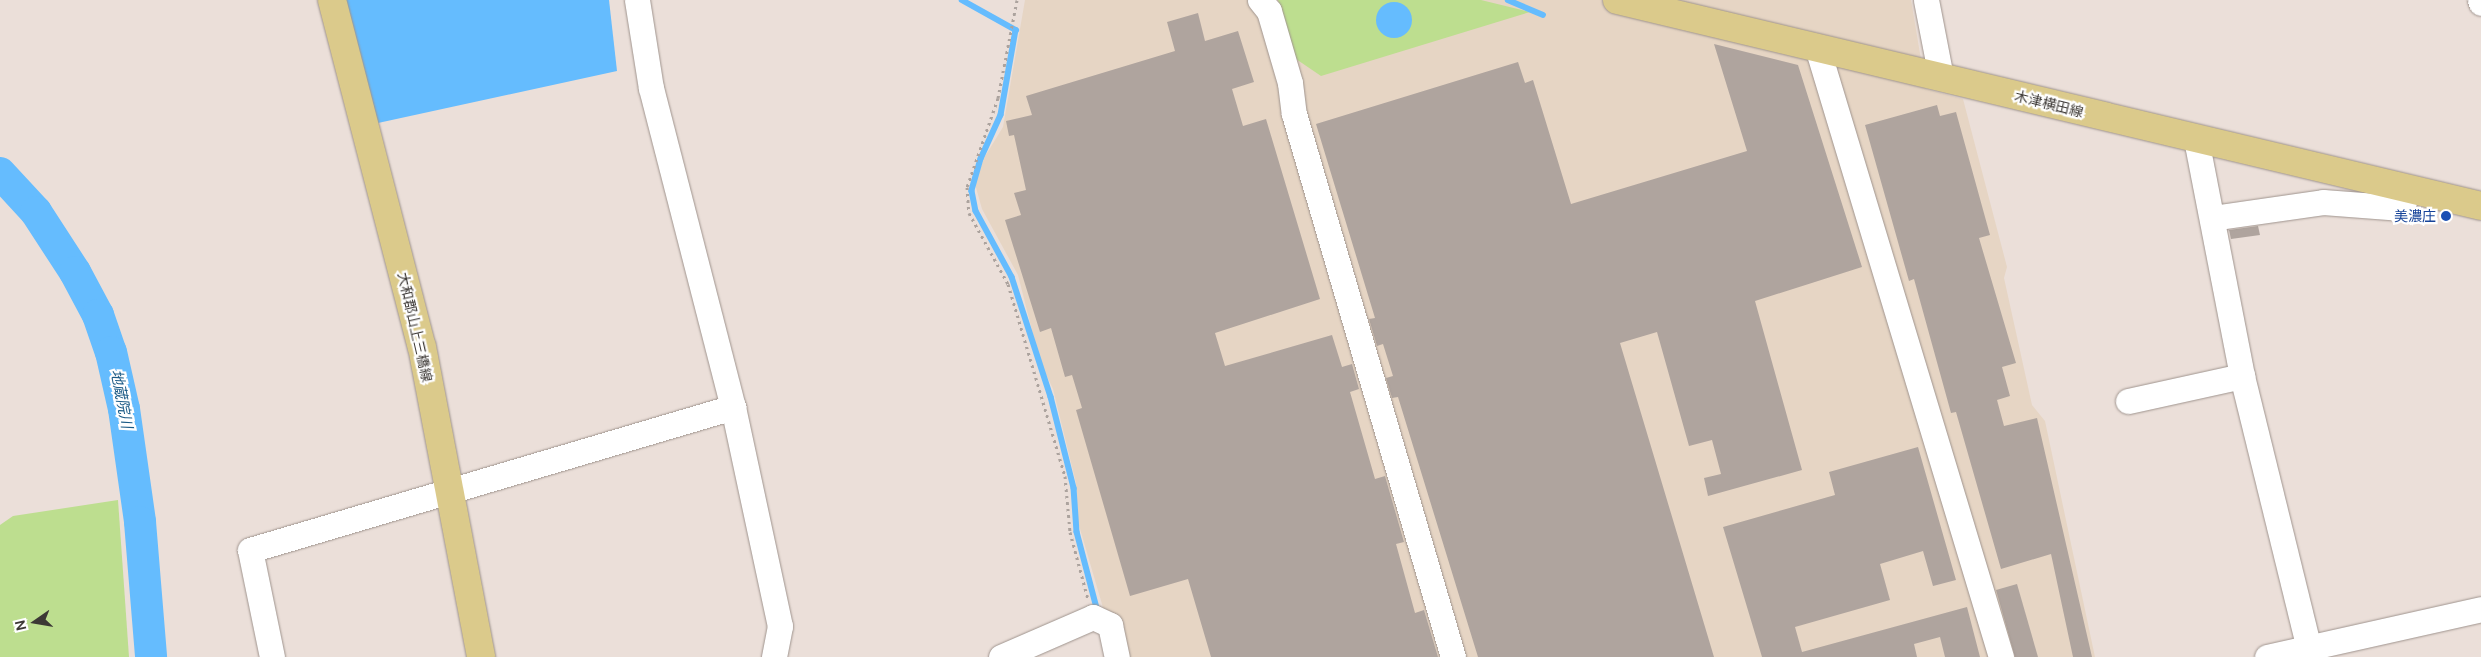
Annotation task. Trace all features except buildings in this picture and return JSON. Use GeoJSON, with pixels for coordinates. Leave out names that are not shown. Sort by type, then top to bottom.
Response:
{"type":"FeatureCollection","features":[{"type":"Feature","properties":{"kind":"main road","name":"大和郡山上三橋線"},"geometry":{"type":"LineString","coordinates":[[332,0],[422,347],[481,657]]}},
{"type":"Feature","properties":{"kind":"main road","name":"木津横田線"},"geometry":{"type":"LineString","coordinates":[[1617,0],[1817,46],[2196,140],[2481,206]]}},
{"type":"Feature","properties":{"kind":"street"},"geometry":{"type":"LineString","coordinates":[[637,0],[651,88],[733,407],[780,626],[774,657]]}},
{"type":"Feature","properties":{"kind":"street"},"geometry":{"type":"LineString","coordinates":[[1260,0],[1268,11],[1284,65],[1294,114],[1452,657]]}},
{"type":"Feature","properties":{"kind":"street"},"geometry":{"type":"LineString","coordinates":[[1926,0],[1941,77]]}},
{"type":"Feature","properties":{"kind":"street"},"geometry":{"type":"LineString","coordinates":[[1817,46],[2001,657]]}},
{"type":"Feature","properties":{"kind":"street"},"geometry":{"type":"LineString","coordinates":[[2196,140],[2242,376],[2310,652]]}},
{"type":"Feature","properties":{"kind":"street"},"geometry":{"type":"LineString","coordinates":[[2212,218],[2324,202],[2402,208],[2408,190]]}},
{"type":"Feature","properties":{"kind":"street"},"geometry":{"type":"LineString","coordinates":[[2128,401],[2242,376]]}},
{"type":"Feature","properties":{"kind":"street"},"geometry":{"type":"LineString","coordinates":[[272,657],[250,550],[733,407]]}},
{"type":"Feature","properties":{"kind":"street"},"geometry":{"type":"LineString","coordinates":[[2267,657],[2310,652],[2481,609]]}},
{"type":"Feature","properties":{"kind":"street"},"geometry":{"type":"LineString","coordinates":[[1001,657],[1101,621],[1117,657]]}},
{"type":"Feature","properties":{"kind":"path"},"geometry":{"type":"LineString","coordinates":[[1017,0],[998,98],[967,187],[969,213],[1008,284],[1065,476],[1070,532],[1101,621]]}},
{"type":"Feature","properties":{"kind":"shaded area"},"geometry":{"type":"Polygon","coordinates":[[[1025,0],[1911,0],[1926,89],[1963,99],[2007,267],[2004,278],[2032,405],[2045,421],[2095,657],[1123,657],[1104,611],[1078,522],[1076,483],[1053,389],[1040,362],[1018,275],[982,209],[975,184],[984,158],[1003,127],[1025,0]]]}},
{"type":"Feature","properties":{"kind":"green space"},"geometry":{"type":"Polygon","coordinates":[[[1278,0],[1481,0],[1530,12],[1321,76],[1296,59],[1278,0]]]}},
{"type":"Feature","properties":{"kind":"green space"},"geometry":{"type":"Polygon","coordinates":[[[118,500],[129,657],[0,657],[0,525],[13,516],[118,500]]]}},
{"type":"Feature","properties":{"kind":"water"},"geometry":{"type":"Polygon","coordinates":[[[344,0],[609,0],[617,71],[378,123],[344,0]]]}},
{"type":"Feature","properties":{"kind":"water"},"geometry":{"type":"Polygon","coordinates":[[[1394,2],[1407,7],[1412,20],[1407,33],[1394,38],[1381,33],[1376,20],[1381,7],[1394,2]]]}},
{"type":"Feature","properties":{"kind":"waterway"},"geometry":{"type":"LineString","coordinates":[[962,0],[1016,30],[1001,115],[981,159],[972,191],[976,211],[1012,277],[1051,397],[1074,488],[1077,532],[1098,612]]}},
{"type":"Feature","properties":{"kind":"waterway"},"geometry":{"type":"LineString","coordinates":[[1508,0],[1543,15]]}},
{"type":"Feature","properties":{"kind":"waterway","name":"地蔵院川"},"geometry":{"type":"LineString","coordinates":[[0,173],[36,212],[75,272],[98,315],[111,352],[124,409],[140,522],[151,657]]}},
{"type":"Feature","properties":{"kind":"place","name":"美濃庄"},"geometry":{"type":"Point","coordinates":[2446,216]}}]}
